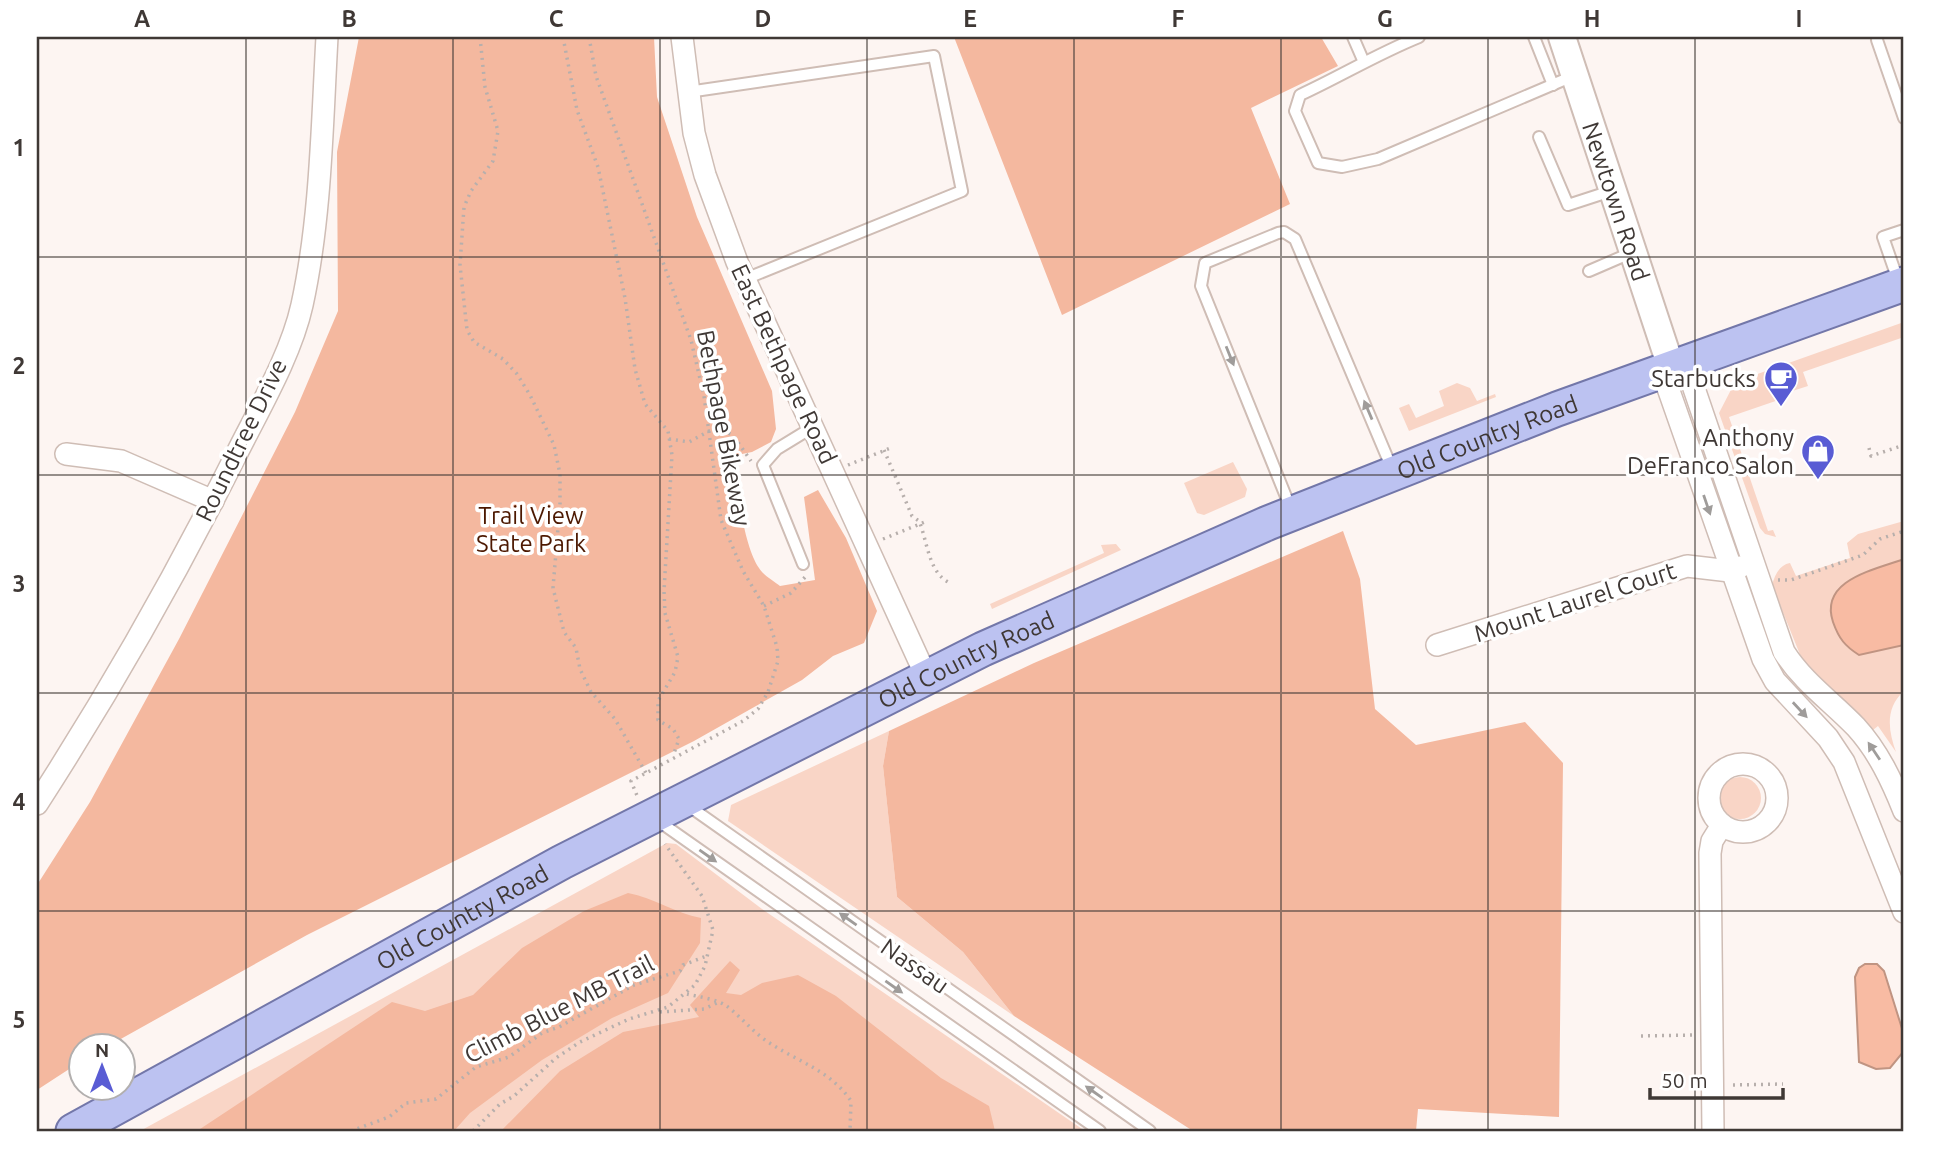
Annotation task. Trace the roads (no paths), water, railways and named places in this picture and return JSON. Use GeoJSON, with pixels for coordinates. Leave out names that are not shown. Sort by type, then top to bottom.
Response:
{"type":"FeatureCollection","features":[{"type":"Feature","properties":{"kind":"main road","name":"Old Country Road"},"geometry":{"type":"LineString","coordinates":[[73,1131],[562,862],[983,649],[1135,580],[1394,473],[1673,367],[1902,285]]}},
{"type":"Feature","properties":{"kind":"street","name":"Roundtree Drive"},"geometry":{"type":"LineString","coordinates":[[37,804],[143,633],[272,382],[301,308],[314,210],[327,37]]}},
{"type":"Feature","properties":{"kind":"street","name":"East Bethpage Road"},"geometry":{"type":"LineString","coordinates":[[682,37],[688,92],[705,175],[745,279],[927,678]]}},
{"type":"Feature","properties":{"kind":"street","name":"Newtown Road"},"geometry":{"type":"LineString","coordinates":[[1562,37],[1564,80],[1611,191],[1673,367]]}},
{"type":"Feature","properties":{"kind":"street"},"geometry":{"type":"LineString","coordinates":[[1673,367],[1754,563],[1784,652],[1796,670],[1855,726],[1876,751],[1904,811]]}},
{"type":"Feature","properties":{"kind":"street"},"geometry":{"type":"LineString","coordinates":[[1673,367],[1730,571],[1754,638],[1769,670],[1795,705],[1828,738],[1844,762],[1904,912]]}},
{"type":"Feature","properties":{"kind":"street"},"geometry":{"type":"LineString","coordinates":[[66,454],[121,461],[213,501]]}},
{"type":"Feature","properties":{"kind":"street","name":"Mount Laurel Court"},"geometry":{"type":"LineString","coordinates":[[1437,645],[1687,566],[1730,571],[1754,563]]}},
{"type":"Feature","properties":{"kind":"street"},"geometry":{"type":"LineString","coordinates":[[1713,1131],[1710,853],[1712,841],[1722,825]]}},
{"type":"Feature","properties":{"kind":"lane"},"geometry":{"type":"LineString","coordinates":[[682,37],[689,37]]}},
{"type":"Feature","properties":{"kind":"lane"},"geometry":{"type":"LineString","coordinates":[[1353,37],[1363,60]]}},
{"type":"Feature","properties":{"kind":"lane"},"geometry":{"type":"LineString","coordinates":[[1419,37],[1363,60],[1348,72],[1300,94],[1295,111],[1318,163],[1342,167],[1378,159],[1564,80],[1534,37]]}},
{"type":"Feature","properties":{"kind":"lane"},"geometry":{"type":"LineString","coordinates":[[1877,40],[1904,118]]}},
{"type":"Feature","properties":{"kind":"lane"},"geometry":{"type":"LineString","coordinates":[[688,92],[934,55],[962,191],[745,279]]}},
{"type":"Feature","properties":{"kind":"lane"},"geometry":{"type":"LineString","coordinates":[[1539,137],[1568,205],[1611,191]]}},
{"type":"Feature","properties":{"kind":"lane"},"geometry":{"type":"LineString","coordinates":[[1902,285],[1883,237],[1904,230]]}},
{"type":"Feature","properties":{"kind":"lane"},"geometry":{"type":"LineString","coordinates":[[1294,514],[1204,293],[1201,272],[1205,263],[1212,259],[1284,232],[1295,239],[1394,473]]}},
{"type":"Feature","properties":{"kind":"lane"},"geometry":{"type":"LineString","coordinates":[[1589,271],[1633,252]]}},
{"type":"Feature","properties":{"kind":"lane"},"geometry":{"type":"LineString","coordinates":[[803,564],[763,465],[778,449],[813,427]]}},
{"type":"Feature","properties":{"kind":"lane","name":"Nassau"},"geometry":{"type":"LineString","coordinates":[[681,800],[1150,1131]]}},
{"type":"Feature","properties":{"kind":"lane"},"geometry":{"type":"LineString","coordinates":[[649,817],[1100,1131]]}},
{"type":"Feature","properties":{"kind":"place","name":"Starbucks"},"geometry":{"type":"Point","coordinates":[1781,408]}},
{"type":"Feature","properties":{"kind":"place","name":"Anthony DeFranco Salon"},"geometry":{"type":"Point","coordinates":[1818,481]}},
{"type":"Feature","properties":{"kind":"park label","name":"Trail View State Park"},"geometry":{"type":"Point","coordinates":[531,529]}}]}
